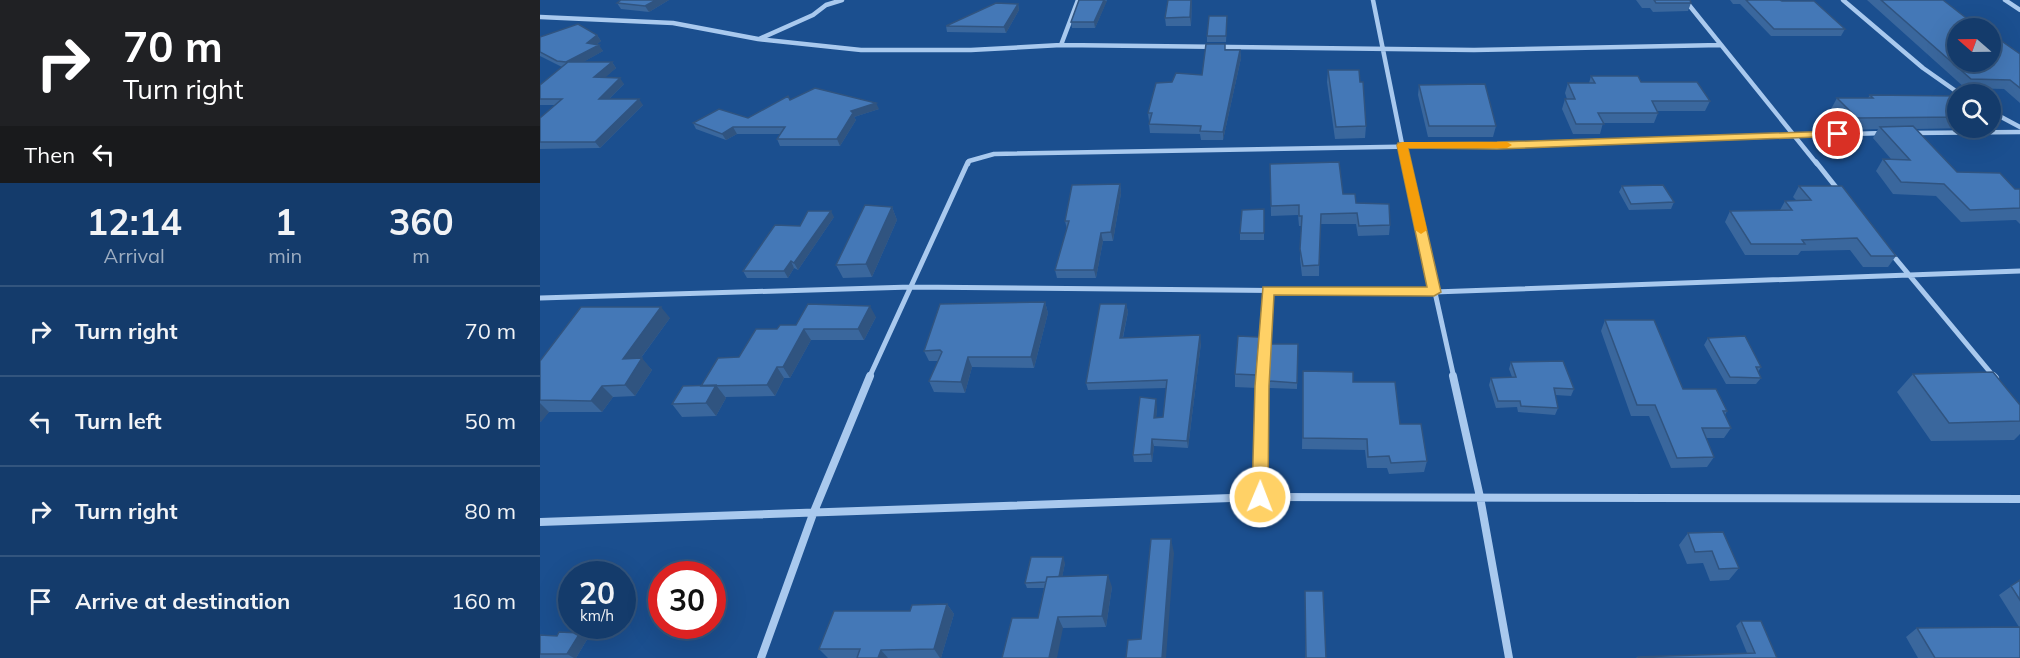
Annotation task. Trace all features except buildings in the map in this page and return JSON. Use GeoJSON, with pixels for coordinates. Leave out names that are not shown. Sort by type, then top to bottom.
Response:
{"type":"FeatureCollection","features":[{"type":"Feature","properties":{"kind":"street"},"geometry":{"type":"LineString","coordinates":[[758,39],[813,15],[826,5],[842,0]]}},
{"type":"Feature","properties":{"kind":"street"},"geometry":{"type":"LineString","coordinates":[[1061,45],[1077,0]]}},
{"type":"Feature","properties":{"kind":"street"},"geometry":{"type":"LineString","coordinates":[[1373,0],[1402,145],[1480,497],[1509,658]]}},
{"type":"Feature","properties":{"kind":"street"},"geometry":{"type":"LineString","coordinates":[[1685,0],[1842,195]]}},
{"type":"Feature","properties":{"kind":"street"},"geometry":{"type":"LineString","coordinates":[[1843,0],[1923,68],[1947,85]]}},
{"type":"Feature","properties":{"kind":"street"},"geometry":{"type":"LineString","coordinates":[[2005,0],[2020,10]]}},
{"type":"Feature","properties":{"kind":"street"},"geometry":{"type":"LineString","coordinates":[[540,16],[673,23],[758,39],[861,50],[971,50],[1061,45],[1383,48],[1630,48],[1721,45]]}},
{"type":"Feature","properties":{"kind":"street"},"geometry":{"type":"LineString","coordinates":[[2001,117],[2020,127]]}},
{"type":"Feature","properties":{"kind":"street"},"geometry":{"type":"LineString","coordinates":[[1906,133],[2020,132]]}},
{"type":"Feature","properties":{"kind":"street"},"geometry":{"type":"LineString","coordinates":[[761,658],[813,514],[883,345],[969,162],[994,154],[1402,145],[1497,146],[1894,133]]}},
{"type":"Feature","properties":{"kind":"street"},"geometry":{"type":"LineString","coordinates":[[1886,247],[1997,381]]}},
{"type":"Feature","properties":{"kind":"street"},"geometry":{"type":"LineString","coordinates":[[540,298],[911,287],[1434,292],[1907,273],[2020,271]]}},
{"type":"Feature","properties":{"kind":"street"},"geometry":{"type":"LineString","coordinates":[[1260,497],[1262,386],[1268,290]]}},
{"type":"Feature","properties":{"kind":"street"},"geometry":{"type":"LineString","coordinates":[[540,522],[1260,497],[2020,499]]}},
{"type":"Feature","properties":{"kind":"slow traffic"},"geometry":{"type":"LineString","coordinates":[[1421,230],[1402,145],[1507,145]]}},
{"type":"Feature","properties":{"kind":"route"},"geometry":{"type":"LineString","coordinates":[[1260,497],[1262,386],[1268,290],[1434,292],[1402,145],[1497,146],[1838,134]]}}]}
